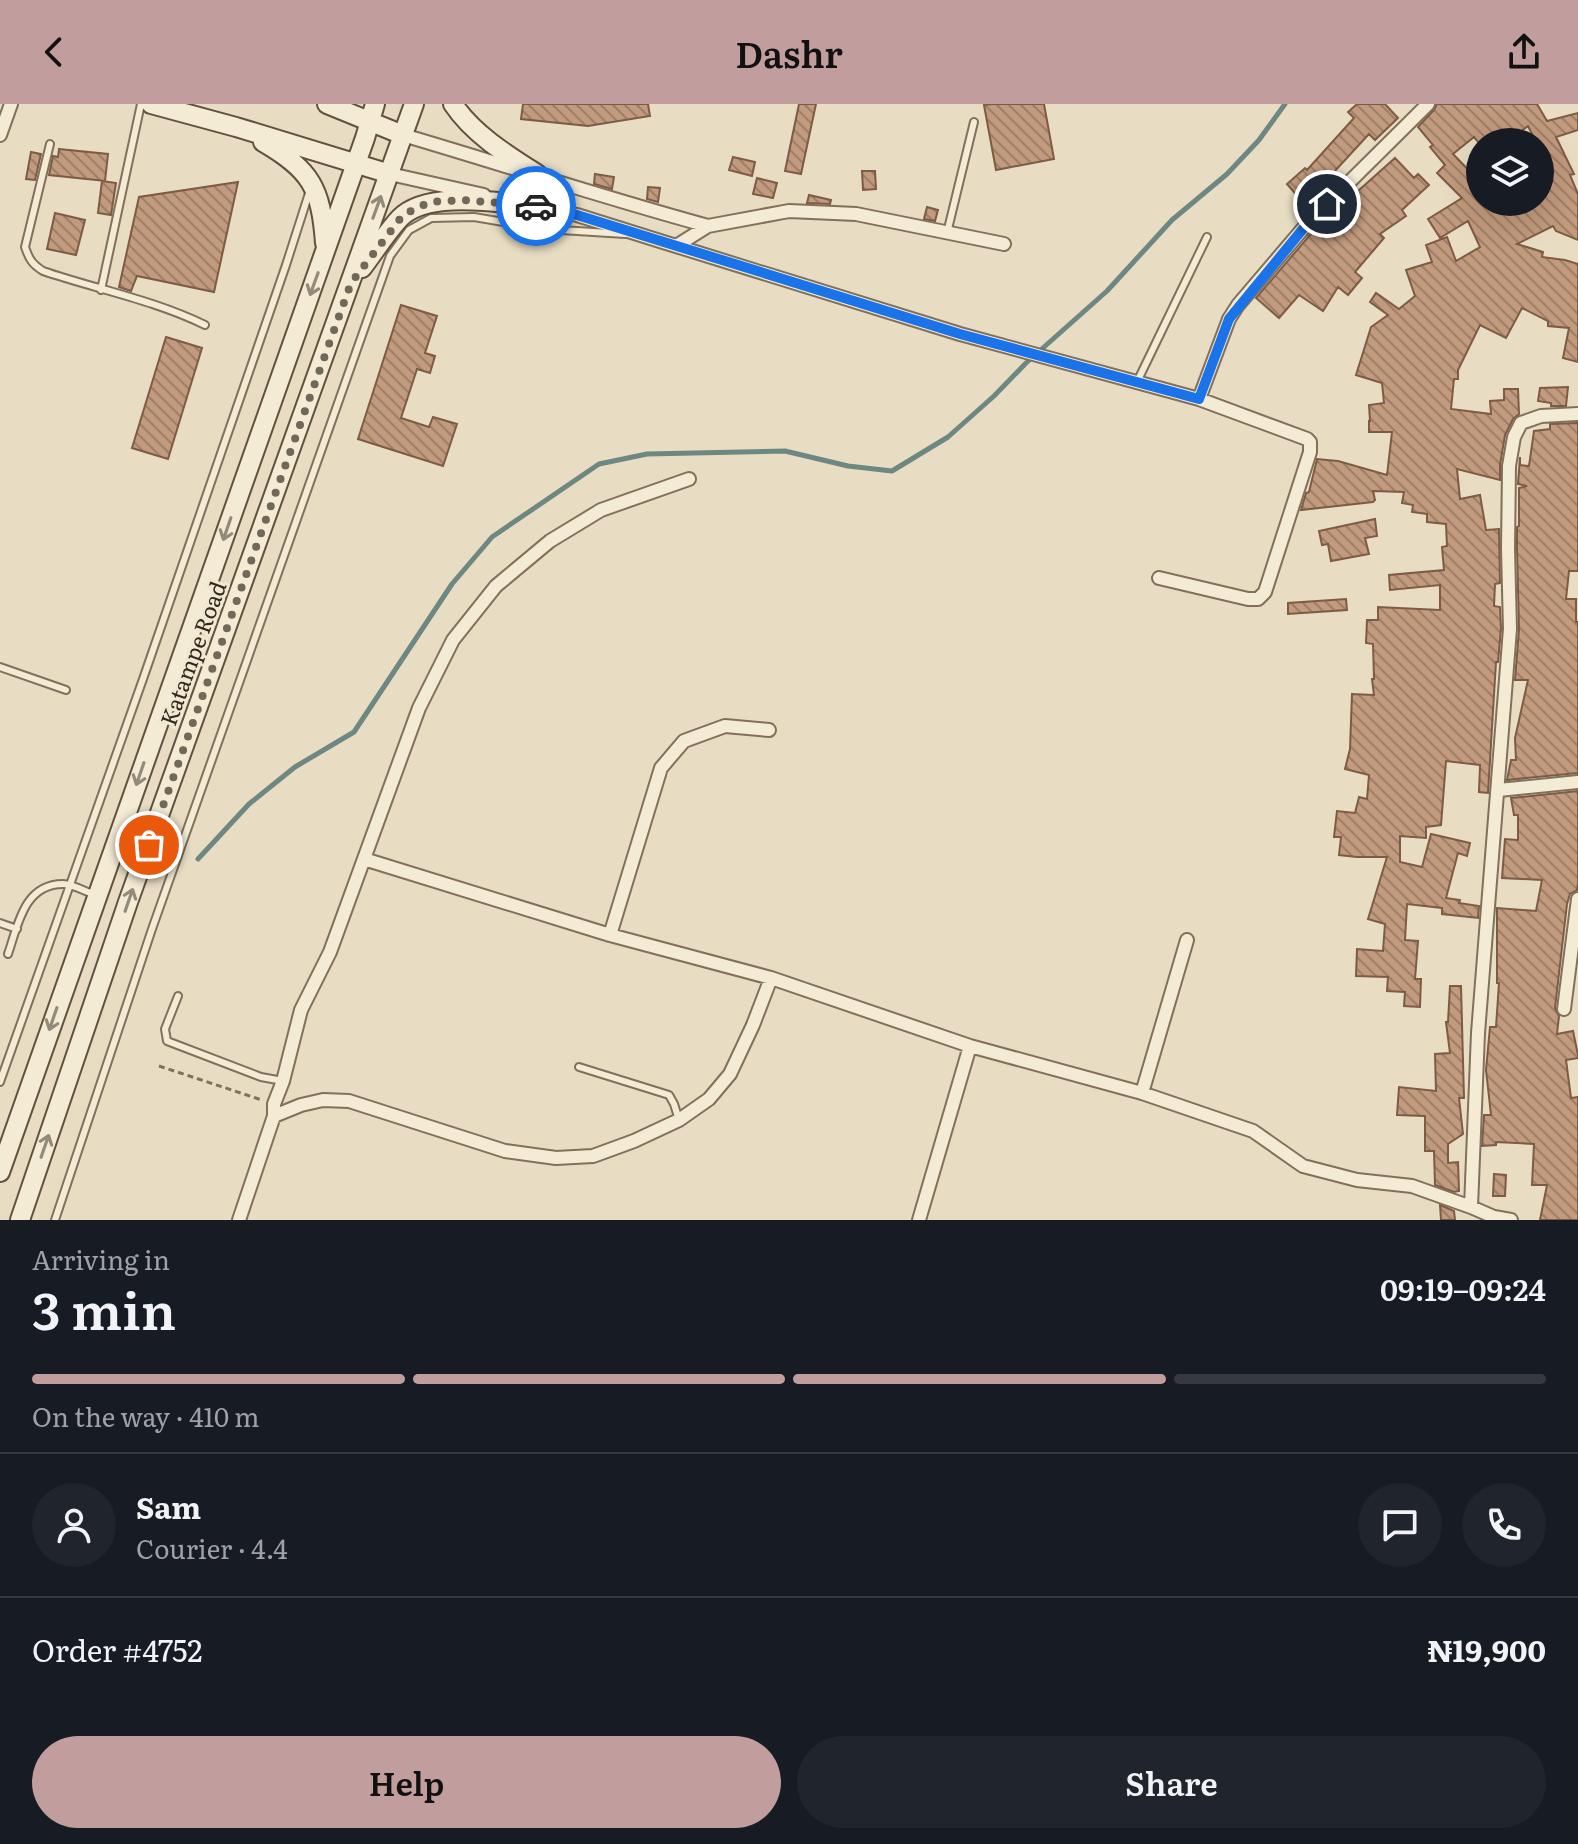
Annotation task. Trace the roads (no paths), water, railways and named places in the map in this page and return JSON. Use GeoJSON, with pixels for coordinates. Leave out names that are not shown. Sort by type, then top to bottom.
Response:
{"type":"FeatureCollection","features":[{"type":"Feature","properties":{"kind":"main road"},"geometry":{"type":"LineString","coordinates":[[151,104],[390,174]]}},
{"type":"Feature","properties":{"kind":"main road"},"geometry":{"type":"LineString","coordinates":[[327,104],[372,113],[403,135]]}},
{"type":"Feature","properties":{"kind":"main road","name":"Katampe Road"},"geometry":{"type":"LineString","coordinates":[[20,1220],[128,902],[414,104]]}},
{"type":"Feature","properties":{"kind":"main road"},"geometry":{"type":"LineString","coordinates":[[453,104],[484,137],[537,174]]}},
{"type":"Feature","properties":{"kind":"main road","name":"Katampe Road"},"geometry":{"type":"LineString","coordinates":[[0,1172],[372,113]]}},
{"type":"Feature","properties":{"kind":"main road"},"geometry":{"type":"LineString","coordinates":[[236,127],[295,164],[312,183],[323,212],[326,250]]}},
{"type":"Feature","properties":{"kind":"main road"},"geometry":{"type":"LineString","coordinates":[[351,283],[403,215],[430,202],[463,200],[528,205]]}},
{"type":"Feature","properties":{"kind":"street"},"geometry":{"type":"LineString","coordinates":[[0,135],[11,104]]}},
{"type":"Feature","properties":{"kind":"street"},"geometry":{"type":"LineString","coordinates":[[1199,399],[1229,319],[1238,305],[1307,224],[1428,104]]}},
{"type":"Feature","properties":{"kind":"street"},"geometry":{"type":"LineString","coordinates":[[403,135],[708,226]]}},
{"type":"Feature","properties":{"kind":"street"},"geometry":{"type":"LineString","coordinates":[[390,174],[577,215],[960,334],[1199,399],[1310,442],[1310,452],[1265,592],[1258,599],[1159,578]]}},
{"type":"Feature","properties":{"kind":"street"},"geometry":{"type":"LineString","coordinates":[[676,246],[708,226],[789,211],[856,214],[1004,244]]}},
{"type":"Feature","properties":{"kind":"street"},"geometry":{"type":"LineString","coordinates":[[1471,1207],[1478,1033],[1510,629],[1509,466],[1514,437],[1521,423],[1541,416],[1578,414]]}},
{"type":"Feature","properties":{"kind":"street"},"geometry":{"type":"LineString","coordinates":[[239,1220],[283,1081],[301,1010],[330,952],[419,708],[453,640],[496,586],[550,541],[601,510],[689,479]]}},
{"type":"Feature","properties":{"kind":"street"},"geometry":{"type":"LineString","coordinates":[[610,935],[661,768],[684,741],[725,726],[769,730]]}},
{"type":"Feature","properties":{"kind":"street"},"geometry":{"type":"LineString","coordinates":[[1499,790],[1578,782]]}},
{"type":"Feature","properties":{"kind":"street"},"geometry":{"type":"LineString","coordinates":[[364,859],[610,935],[771,978],[970,1046],[1142,1093],[1253,1131],[1303,1166],[1357,1180],[1412,1186],[1493,1218],[1511,1220]]}},
{"type":"Feature","properties":{"kind":"street"},"geometry":{"type":"LineString","coordinates":[[1564,1009],[1578,899]]}},
{"type":"Feature","properties":{"kind":"street"},"geometry":{"type":"LineString","coordinates":[[1142,1093],[1187,940]]}},
{"type":"Feature","properties":{"kind":"street"},"geometry":{"type":"LineString","coordinates":[[274,1110],[323,1100],[349,1101],[505,1151],[556,1158],[593,1156],[679,1120],[709,1099],[730,1074],[771,978]]}},
{"type":"Feature","properties":{"kind":"street"},"geometry":{"type":"LineString","coordinates":[[919,1220],[970,1046]]}},
{"type":"Feature","properties":{"kind":"lane"},"geometry":{"type":"LineString","coordinates":[[101,290],[141,104]]}},
{"type":"Feature","properties":{"kind":"lane"},"geometry":{"type":"LineString","coordinates":[[947,233],[974,122]]}},
{"type":"Feature","properties":{"kind":"lane"},"geometry":{"type":"LineString","coordinates":[[50,144],[25,247],[33,265],[205,325]]}},
{"type":"Feature","properties":{"kind":"lane"},"geometry":{"type":"LineString","coordinates":[[0,1082],[312,183]]}},
{"type":"Feature","properties":{"kind":"lane"},"geometry":{"type":"LineString","coordinates":[[55,1220],[152,929],[390,256],[409,230],[431,218],[474,217],[545,229],[641,235]]}},
{"type":"Feature","properties":{"kind":"lane"},"geometry":{"type":"LineString","coordinates":[[1137,382],[1207,237]]}},
{"type":"Feature","properties":{"kind":"lane"},"geometry":{"type":"LineString","coordinates":[[0,667],[66,690]]}},
{"type":"Feature","properties":{"kind":"lane"},"geometry":{"type":"LineString","coordinates":[[8,954],[27,902],[40,889],[64,884],[97,895]]}},
{"type":"Feature","properties":{"kind":"lane"},"geometry":{"type":"LineString","coordinates":[[0,923],[17,929]]}},
{"type":"Feature","properties":{"kind":"lane"},"geometry":{"type":"LineString","coordinates":[[178,996],[165,1029],[167,1041],[261,1077],[283,1081]]}},
{"type":"Feature","properties":{"kind":"lane"},"geometry":{"type":"LineString","coordinates":[[579,1067],[669,1095],[679,1120]]}},
{"type":"Feature","properties":{"kind":"waterway"},"geometry":{"type":"LineString","coordinates":[[198,859],[249,804],[295,767],[354,732],[452,584],[492,537],[599,464],[647,454],[785,451],[848,466],[892,471],[948,437],[1107,291],[1172,220],[1227,174],[1259,140],[1285,104]]}}]}
